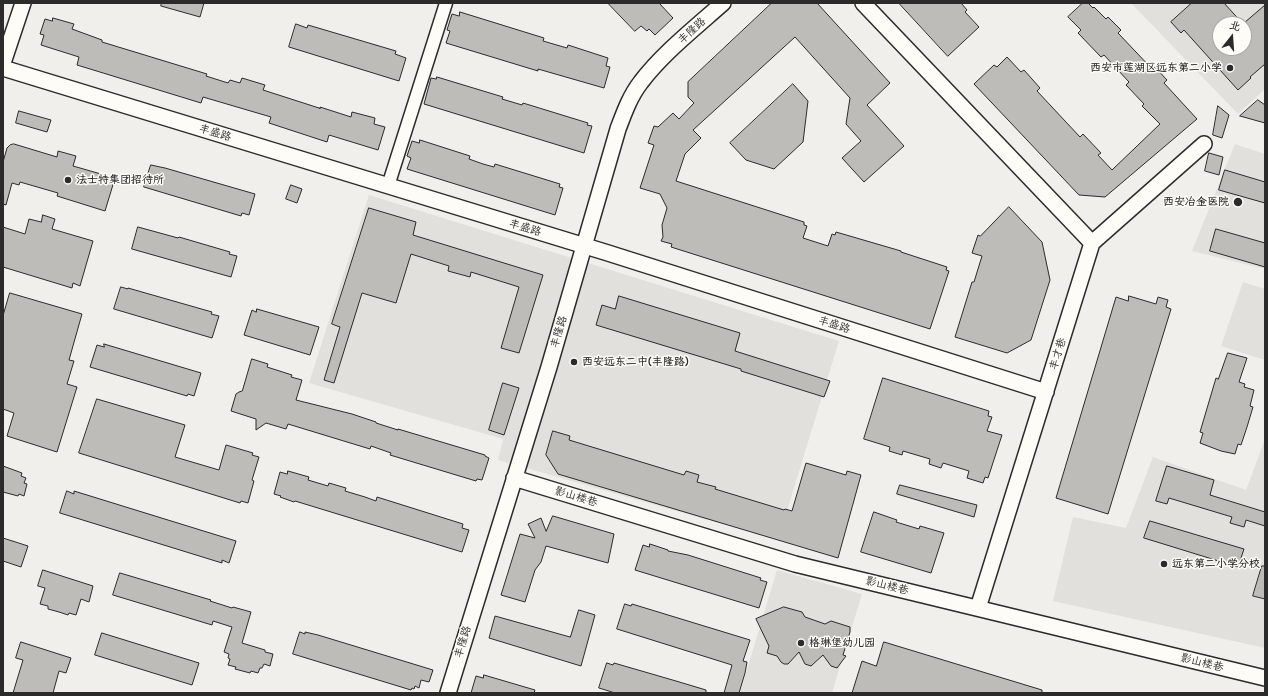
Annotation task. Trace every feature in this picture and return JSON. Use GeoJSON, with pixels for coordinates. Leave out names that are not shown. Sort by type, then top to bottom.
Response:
{"type":"FeatureCollection","features":[{"type":"Feature","properties":{"kind":"street"},"geometry":{"type":"LineString","coordinates":[[3,62],[23,3]]}},
{"type":"Feature","properties":{"kind":"street"},"geometry":{"type":"LineString","coordinates":[[388,186],[446,3]]}},
{"type":"Feature","properties":{"kind":"street","name":"丰隆路"},"geometry":{"type":"LineString","coordinates":[[448,693],[549,367],[618,129],[628,104],[640,82],[664,56],[723,3]]}},
{"type":"Feature","properties":{"kind":"street"},"geometry":{"type":"LineString","coordinates":[[863,3],[1092,243],[1204,144]]}},
{"type":"Feature","properties":{"kind":"street","name":"丰盛路"},"geometry":{"type":"LineString","coordinates":[[3,68],[584,246],[1046,392]]}},
{"type":"Feature","properties":{"kind":"street","name":"丰才巷"},"geometry":{"type":"LineString","coordinates":[[978,608],[1092,243]]}},
{"type":"Feature","properties":{"kind":"street","name":"影山楼巷"},"geometry":{"type":"LineString","coordinates":[[514,478],[795,564],[1265,678]]}},
{"type":"Feature","properties":{"kind":"shaded area","name":"西安市莲湖区远东第二小学"},"geometry":{"type":"Polygon","coordinates":[[[1131,3],[1265,3],[1265,89],[1238,114],[1131,3]]]}},
{"type":"Feature","properties":{"kind":"shaded area","name":"西安冶金医院"},"geometry":{"type":"Polygon","coordinates":[[[1235,144],[1265,154],[1265,269],[1192,251],[1235,144]]]}},
{"type":"Feature","properties":{"kind":"shaded area","name":"西安远东二中(丰隆路)"},"geometry":{"type":"Polygon","coordinates":[[[369,195],[839,341],[778,540],[498,460],[503,439],[309,383],[369,195]]]}},
{"type":"Feature","properties":{"kind":"shaded area"},"geometry":{"type":"Polygon","coordinates":[[[1243,282],[1265,289],[1265,360],[1221,346],[1243,282]]]}},
{"type":"Feature","properties":{"kind":"shaded area","name":"远东第二小学分校"},"geometry":{"type":"Polygon","coordinates":[[[1265,439],[1265,648],[1053,601],[1073,517],[1126,528],[1153,457],[1246,490],[1265,439]]]}},
{"type":"Feature","properties":{"kind":"shaded area","name":"格琳堡幼儿园"},"geometry":{"type":"Polygon","coordinates":[[[777,570],[862,594],[832,693],[740,693],[777,570]]]}},
{"type":"Feature","properties":{"kind":"building"},"geometry":{"type":"Polygon","coordinates":[[[162,3],[204,3],[200,17],[161,6],[162,3]]]}},
{"type":"Feature","properties":{"kind":"building"},"geometry":{"type":"Polygon","coordinates":[[[608,3],[659,3],[673,18],[655,35],[649,29],[647,31],[641,26],[635,31],[608,3]]]}},
{"type":"Feature","properties":{"kind":"building"},"geometry":{"type":"Polygon","coordinates":[[[772,3],[817,3],[890,83],[867,105],[904,146],[864,182],[842,158],[861,141],[846,124],[850,98],[795,37],[693,130],[701,138],[685,154],[676,181],[804,222],[804,225],[807,226],[803,238],[828,246],[832,234],[835,235],[836,232],[901,251],[947,267],[946,270],[949,271],[930,329],[671,247],[672,244],[661,241],[663,237],[662,225],[667,208],[660,194],[640,188],[654,145],[648,143],[654,126],[658,127],[673,113],[679,119],[694,103],[688,97],[688,82],[772,3]]]}},
{"type":"Feature","properties":{"kind":"building"},"geometry":{"type":"Polygon","coordinates":[[[899,3],[961,3],[967,10],[965,12],[979,27],[948,56],[899,3]]]}},
{"type":"Feature","properties":{"kind":"building"},"geometry":{"type":"Polygon","coordinates":[[[1083,3],[1088,3],[1093,8],[1094,7],[1106,19],[1108,17],[1121,30],[1118,33],[1153,70],[1155,67],[1167,80],[1164,83],[1197,119],[1105,197],[1079,195],[974,84],[994,65],[997,67],[1007,57],[1021,72],[1024,70],[1040,88],[1037,91],[1080,137],[1083,134],[1101,153],[1098,155],[1112,170],[1160,124],[1142,106],[1144,104],[1126,85],[1129,82],[1104,55],[1101,57],[1078,33],[1081,30],[1068,17],[1083,3]]]}},
{"type":"Feature","properties":{"kind":"building"},"geometry":{"type":"Polygon","coordinates":[[[1192,3],[1224,3],[1236,16],[1212,16],[1212,56],[1252,56],[1252,16],[1265,5],[1265,64],[1238,90],[1184,30],[1181,33],[1171,22],[1192,3]]]}},
{"type":"Feature","properties":{"kind":"building"},"geometry":{"type":"Polygon","coordinates":[[[460,12],[544,38],[543,41],[567,48],[568,45],[608,58],[606,66],[610,67],[604,88],[538,69],[538,71],[446,43],[450,31],[447,30],[452,14],[459,16],[460,12]]]}},
{"type":"Feature","properties":{"kind":"building"},"geometry":{"type":"Polygon","coordinates":[[[53,18],[74,24],[72,29],[102,40],[102,42],[207,74],[206,76],[228,83],[230,80],[240,83],[242,78],[265,85],[263,90],[320,109],[320,107],[351,117],[352,112],[375,118],[374,124],[385,127],[378,150],[329,135],[327,142],[269,123],[271,117],[203,97],[201,103],[77,65],[79,57],[41,45],[44,35],[40,34],[45,19],[52,21],[53,18]]]}},
{"type":"Feature","properties":{"kind":"building"},"geometry":{"type":"Polygon","coordinates":[[[296,24],[307,28],[308,25],[396,51],[395,54],[406,58],[399,81],[289,47],[296,24]]]}},
{"type":"Feature","properties":{"kind":"building"},"geometry":{"type":"Polygon","coordinates":[[[437,77],[503,97],[502,99],[522,105],[523,103],[588,123],[587,125],[592,126],[584,153],[424,104],[431,78],[436,79],[437,77]]]}},
{"type":"Feature","properties":{"kind":"building"},"geometry":{"type":"Polygon","coordinates":[[[793,84],[808,101],[803,142],[774,169],[746,160],[730,143],[793,84]]]}},
{"type":"Feature","properties":{"kind":"building"},"geometry":{"type":"Polygon","coordinates":[[[1258,100],[1265,105],[1265,123],[1240,116],[1258,100]]]}},
{"type":"Feature","properties":{"kind":"building"},"geometry":{"type":"Polygon","coordinates":[[[1218,106],[1229,115],[1222,138],[1213,135],[1218,106]]]}},
{"type":"Feature","properties":{"kind":"building"},"geometry":{"type":"Polygon","coordinates":[[[19,111],[51,120],[47,132],[16,123],[19,111]]]}},
{"type":"Feature","properties":{"kind":"building"},"geometry":{"type":"Polygon","coordinates":[[[420,140],[470,156],[469,159],[483,164],[494,167],[495,164],[560,184],[559,187],[563,188],[555,215],[407,169],[411,158],[407,156],[412,141],[419,143],[420,140]]]}},
{"type":"Feature","properties":{"kind":"building","name":"法士特集团招待所"},"geometry":{"type":"Polygon","coordinates":[[[14,144],[57,157],[58,151],[76,156],[73,166],[115,178],[105,211],[57,196],[58,193],[20,182],[19,185],[12,183],[6,205],[3,204],[3,162],[7,148],[14,144]]]}},
{"type":"Feature","properties":{"kind":"building"},"geometry":{"type":"Polygon","coordinates":[[[1209,153],[1223,157],[1219,175],[1205,171],[1209,153]]]}},
{"type":"Feature","properties":{"kind":"building"},"geometry":{"type":"Polygon","coordinates":[[[151,165],[255,194],[249,215],[242,213],[241,216],[144,187],[151,165]]]}},
{"type":"Feature","properties":{"kind":"building"},"geometry":{"type":"Polygon","coordinates":[[[1225,170],[1265,182],[1265,203],[1219,190],[1225,170]]]}},
{"type":"Feature","properties":{"kind":"building"},"geometry":{"type":"Polygon","coordinates":[[[291,185],[302,189],[297,203],[286,199],[291,185]]]}},
{"type":"Feature","properties":{"kind":"building"},"geometry":{"type":"Polygon","coordinates":[[[1009,207],[1042,242],[1050,280],[1031,340],[1007,353],[955,337],[972,282],[974,282],[982,256],[972,253],[978,235],[980,236],[1009,207]]]}},
{"type":"Feature","properties":{"kind":"building"},"geometry":{"type":"Polygon","coordinates":[[[369,208],[416,222],[413,235],[543,275],[519,353],[501,348],[519,287],[471,272],[470,277],[448,271],[449,266],[411,254],[396,303],[362,293],[334,383],[324,380],[340,327],[332,324],[369,208]]]}},
{"type":"Feature","properties":{"kind":"building"},"geometry":{"type":"Polygon","coordinates":[[[43,215],[55,219],[52,229],[93,241],[80,286],[73,283],[72,288],[3,267],[3,227],[25,234],[29,219],[41,222],[43,215]]]}},
{"type":"Feature","properties":{"kind":"building"},"geometry":{"type":"Polygon","coordinates":[[[138,227],[230,252],[229,254],[237,256],[231,277],[132,249],[138,227]]]}},
{"type":"Feature","properties":{"kind":"building"},"geometry":{"type":"Polygon","coordinates":[[[1216,229],[1265,243],[1265,267],[1210,251],[1216,229]]]}},
{"type":"Feature","properties":{"kind":"building"},"geometry":{"type":"Polygon","coordinates":[[[121,287],[212,312],[211,314],[219,316],[212,338],[114,309],[121,287]]]}},
{"type":"Feature","properties":{"kind":"building"},"geometry":{"type":"Polygon","coordinates":[[[10,293],[82,314],[69,360],[74,361],[67,384],[77,387],[57,452],[7,436],[14,413],[3,409],[3,316],[10,293]]]}},
{"type":"Feature","properties":{"kind":"building"},"geometry":{"type":"Polygon","coordinates":[[[619,296],[740,333],[735,351],[830,381],[824,397],[741,371],[741,369],[596,325],[602,305],[615,309],[619,296]]]}},
{"type":"Feature","properties":{"kind":"building"},"geometry":{"type":"Polygon","coordinates":[[[1129,296],[1156,304],[1158,297],[1168,300],[1166,307],[1171,309],[1108,514],[1056,498],[1116,297],[1128,301],[1129,296]]]}},
{"type":"Feature","properties":{"kind":"building"},"geometry":{"type":"Polygon","coordinates":[[[257,309],[319,327],[310,355],[244,335],[252,310],[256,312],[257,309]]]}},
{"type":"Feature","properties":{"kind":"building"},"geometry":{"type":"Polygon","coordinates":[[[104,344],[201,373],[194,396],[188,394],[187,396],[90,367],[97,345],[104,347],[104,344]]]}},
{"type":"Feature","properties":{"kind":"building"},"geometry":{"type":"Polygon","coordinates":[[[1228,353],[1247,358],[1239,382],[1245,384],[1244,387],[1254,390],[1250,406],[1253,407],[1241,445],[1238,444],[1235,454],[1221,451],[1200,443],[1203,433],[1200,432],[1216,378],[1218,379],[1228,353]]]}},
{"type":"Feature","properties":{"kind":"building"},"geometry":{"type":"Polygon","coordinates":[[[252,359],[268,364],[267,367],[292,375],[291,377],[302,380],[296,400],[352,414],[398,430],[485,455],[489,458],[482,480],[477,479],[476,481],[390,455],[391,453],[371,446],[370,449],[288,424],[286,429],[266,423],[256,430],[256,419],[231,411],[236,394],[242,391],[252,359]]]}},
{"type":"Feature","properties":{"kind":"building"},"geometry":{"type":"Polygon","coordinates":[[[883,378],[989,411],[988,416],[992,417],[987,431],[1002,435],[988,478],[985,477],[983,483],[967,478],[969,471],[943,463],[941,468],[929,464],[930,459],[903,451],[902,455],[889,451],[890,447],[864,439],[883,378]]]}},
{"type":"Feature","properties":{"kind":"building"},"geometry":{"type":"Polygon","coordinates":[[[503,383],[519,388],[504,435],[489,430],[503,383]]]}},
{"type":"Feature","properties":{"kind":"building"},"geometry":{"type":"Polygon","coordinates":[[[97,399],[185,425],[175,457],[219,470],[226,445],[253,453],[252,455],[259,457],[252,480],[254,481],[248,503],[241,501],[240,503],[79,453],[97,399]]]}},
{"type":"Feature","properties":{"kind":"building"},"geometry":{"type":"Polygon","coordinates":[[[553,431],[570,436],[569,440],[684,475],[686,471],[699,475],[697,482],[784,510],[792,511],[806,463],[846,475],[847,471],[861,475],[838,558],[558,474],[546,455],[553,431]]]}},
{"type":"Feature","properties":{"kind":"building"},"geometry":{"type":"Polygon","coordinates":[[[3,466],[22,473],[21,476],[26,478],[24,483],[27,484],[24,496],[3,492],[3,466]]]}},
{"type":"Feature","properties":{"kind":"building"},"geometry":{"type":"Polygon","coordinates":[[[1167,466],[1214,480],[1210,495],[1265,512],[1265,526],[1246,520],[1244,527],[1230,523],[1232,517],[1169,498],[1167,504],[1156,501],[1167,466]]]}},
{"type":"Feature","properties":{"kind":"building"},"geometry":{"type":"Polygon","coordinates":[[[288,471],[309,477],[308,480],[328,486],[329,483],[346,488],[345,491],[376,501],[377,497],[463,524],[462,528],[469,530],[462,552],[280,497],[281,496],[274,494],[280,472],[287,474],[288,471]]]}},
{"type":"Feature","properties":{"kind":"building"},"geometry":{"type":"Polygon","coordinates":[[[900,485],[977,505],[974,517],[897,494],[900,485]]]}},
{"type":"Feature","properties":{"kind":"building"},"geometry":{"type":"Polygon","coordinates":[[[67,491],[74,494],[74,491],[236,541],[229,563],[222,560],[222,563],[60,513],[67,491]]]}},
{"type":"Feature","properties":{"kind":"building"},"geometry":{"type":"Polygon","coordinates":[[[874,512],[897,520],[896,522],[919,529],[920,526],[944,533],[931,573],[861,552],[874,512]]]}},
{"type":"Feature","properties":{"kind":"building"},"geometry":{"type":"Polygon","coordinates":[[[553,516],[614,534],[608,563],[546,546],[541,562],[535,570],[525,602],[501,595],[520,534],[535,538],[528,524],[541,518],[546,531],[553,516]]]}},
{"type":"Feature","properties":{"kind":"building"},"geometry":{"type":"Polygon","coordinates":[[[1150,521],[1244,549],[1238,567],[1144,538],[1150,521]]]}},
{"type":"Feature","properties":{"kind":"building"},"geometry":{"type":"Polygon","coordinates":[[[3,538],[28,546],[21,567],[3,561],[3,538]]]}},
{"type":"Feature","properties":{"kind":"building"},"geometry":{"type":"Polygon","coordinates":[[[650,544],[668,551],[688,555],[761,578],[760,580],[767,582],[759,608],[635,570],[643,545],[649,547],[650,544]]]}},
{"type":"Feature","properties":{"kind":"building"},"geometry":{"type":"Polygon","coordinates":[[[1262,566],[1265,566],[1265,599],[1253,596],[1262,566]]]}},
{"type":"Feature","properties":{"kind":"building"},"geometry":{"type":"Polygon","coordinates":[[[43,570],[93,586],[89,602],[81,599],[76,615],[69,613],[68,615],[48,609],[48,606],[40,604],[45,588],[38,586],[43,570]]]}},
{"type":"Feature","properties":{"kind":"building"},"geometry":{"type":"Polygon","coordinates":[[[120,573],[211,600],[210,601],[232,608],[251,612],[242,643],[273,654],[270,666],[264,664],[258,673],[251,671],[250,673],[235,669],[236,667],[228,665],[230,659],[228,658],[229,654],[224,652],[232,627],[213,621],[212,625],[113,595],[120,573]]]}},
{"type":"Feature","properties":{"kind":"building"},"geometry":{"type":"Polygon","coordinates":[[[625,604],[631,606],[632,604],[750,640],[743,661],[747,662],[739,693],[724,693],[732,665],[617,629],[625,604]]]}},
{"type":"Feature","properties":{"kind":"building"},"geometry":{"type":"Polygon","coordinates":[[[784,607],[802,612],[805,617],[825,624],[831,621],[850,627],[850,632],[843,655],[846,656],[837,668],[831,666],[823,655],[811,666],[805,664],[799,652],[788,664],[781,662],[777,656],[767,653],[769,646],[756,619],[784,607]]]}},
{"type":"Feature","properties":{"kind":"building"},"geometry":{"type":"Polygon","coordinates":[[[579,610],[595,615],[581,666],[489,638],[495,616],[570,637],[579,610]]]}},
{"type":"Feature","properties":{"kind":"building"},"geometry":{"type":"Polygon","coordinates":[[[300,632],[318,635],[433,670],[429,682],[421,680],[419,688],[415,686],[414,689],[412,688],[411,690],[293,654],[300,632]]]}},
{"type":"Feature","properties":{"kind":"building"},"geometry":{"type":"Polygon","coordinates":[[[102,633],[199,663],[192,685],[95,655],[102,633]]]}},
{"type":"Feature","properties":{"kind":"building"},"geometry":{"type":"Polygon","coordinates":[[[21,642],[71,658],[66,673],[59,671],[53,693],[13,693],[23,660],[16,658],[21,642]]]}},
{"type":"Feature","properties":{"kind":"building"},"geometry":{"type":"Polygon","coordinates":[[[884,642],[1042,690],[1042,693],[852,693],[862,661],[876,666],[884,642]]]}},
{"type":"Feature","properties":{"kind":"building"},"geometry":{"type":"Polygon","coordinates":[[[607,663],[613,665],[614,663],[706,690],[706,693],[615,693],[599,688],[607,663]]]}},
{"type":"Feature","properties":{"kind":"building"},"geometry":{"type":"Polygon","coordinates":[[[484,675],[535,690],[534,693],[471,693],[476,676],[483,678],[484,675]]]}},
{"type":"Feature","properties":{"kind":"place","name":"西安市莲湖区远东第二小学"},"geometry":{"type":"Point","coordinates":[1230,68]}},
{"type":"Feature","properties":{"kind":"place","name":"法士特集团招待所"},"geometry":{"type":"Point","coordinates":[68,180]}},
{"type":"Feature","properties":{"kind":"place","name":"西安冶金医院"},"geometry":{"type":"Point","coordinates":[1238,202]}},
{"type":"Feature","properties":{"kind":"place","name":"西安远东二中(丰隆路)"},"geometry":{"type":"Point","coordinates":[574,362]}},
{"type":"Feature","properties":{"kind":"place","name":"远东第二小学分校"},"geometry":{"type":"Point","coordinates":[1164,564]}},
{"type":"Feature","properties":{"kind":"place","name":"格琳堡幼儿园"},"geometry":{"type":"Point","coordinates":[801,643]}}]}
